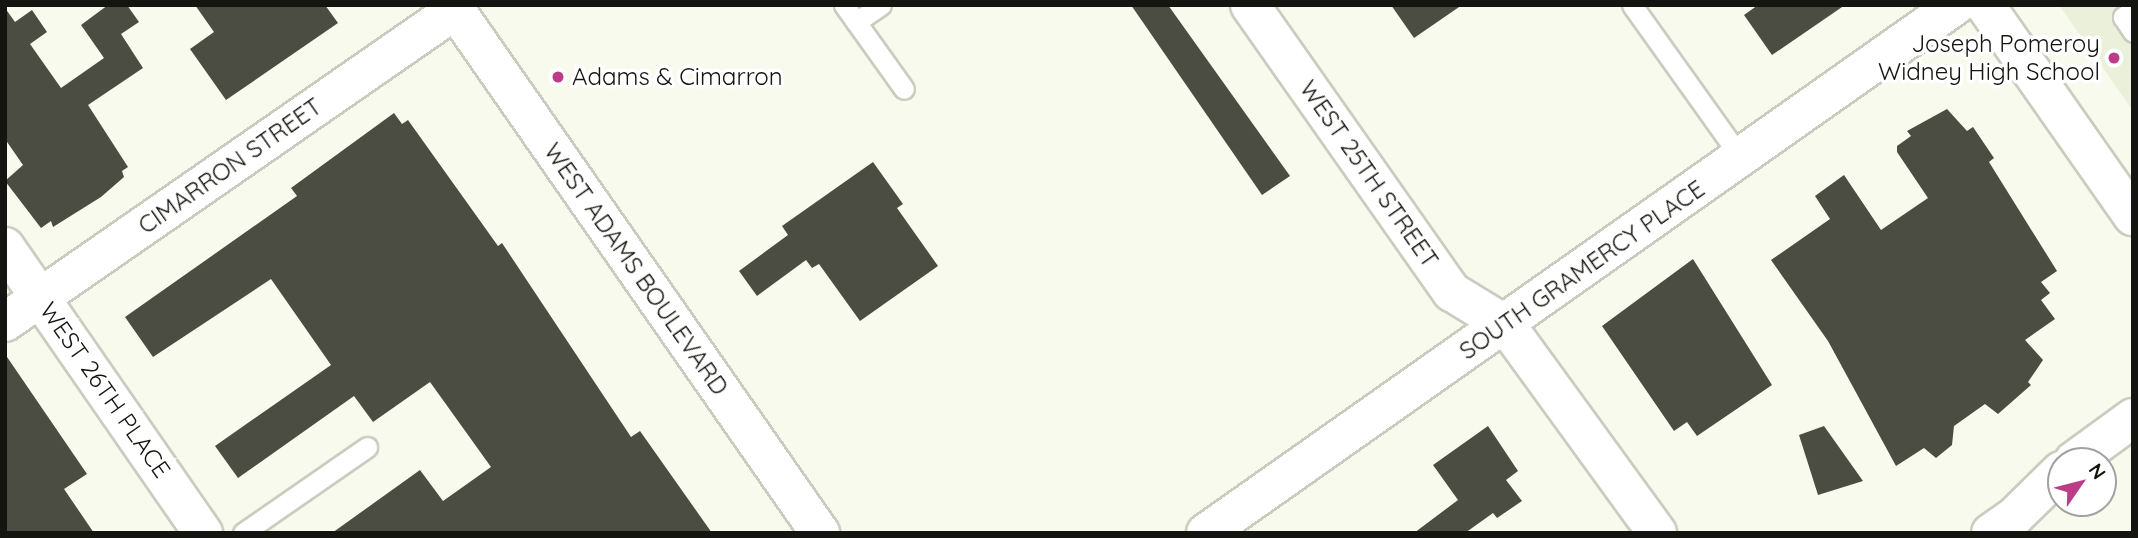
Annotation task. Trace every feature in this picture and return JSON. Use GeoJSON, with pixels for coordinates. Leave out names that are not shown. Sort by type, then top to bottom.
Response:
{"type":"FeatureCollection","features":[{"type":"Feature","properties":{"kind":"street","name":"WEST 25TH STREET"},"geometry":{"type":"LineString","coordinates":[[1250,5],[1452,292],[1506,325]]}},
{"type":"Feature","properties":{"kind":"street","name":"SOUTH GRAMERCY PLACE"},"geometry":{"type":"LineString","coordinates":[[1206,533],[1506,325],[1956,5]]}},
{"type":"Feature","properties":{"kind":"street"},"geometry":{"type":"LineString","coordinates":[[1985,5],[2133,216]]}},
{"type":"Feature","properties":{"kind":"street","name":"CIMARRON STREET"},"geometry":{"type":"LineString","coordinates":[[5,323],[453,8]]}},
{"type":"Feature","properties":{"kind":"street","name":"WEST ADAMS BOULEVARD"},"geometry":{"type":"LineString","coordinates":[[453,8],[820,533]]}},
{"type":"Feature","properties":{"kind":"street","name":"WEST 26TH PLACE"},"geometry":{"type":"LineString","coordinates":[[5,247],[203,533]]}},
{"type":"Feature","properties":{"kind":"street"},"geometry":{"type":"LineString","coordinates":[[1506,325],[1657,533]]}},
{"type":"Feature","properties":{"kind":"street"},"geometry":{"type":"LineString","coordinates":[[2093,447],[2133,418]]}},
{"type":"Feature","properties":{"kind":"street"},"geometry":{"type":"LineString","coordinates":[[1991,533],[2014,517],[2047,485]]}},
{"type":"Feature","properties":{"kind":"lane"},"geometry":{"type":"LineString","coordinates":[[844,5],[904,89]]}},
{"type":"Feature","properties":{"kind":"lane"},"geometry":{"type":"LineString","coordinates":[[856,22],[881,5]]}},
{"type":"Feature","properties":{"kind":"lane"},"geometry":{"type":"LineString","coordinates":[[1632,5],[1741,158]]}},
{"type":"Feature","properties":{"kind":"lane"},"geometry":{"type":"LineString","coordinates":[[2133,9],[2123,17],[2133,32]]}},
{"type":"Feature","properties":{"kind":"lane"},"geometry":{"type":"LineString","coordinates":[[243,533],[367,447]]}},
{"type":"Feature","properties":{"kind":"shaded area","name":"Joseph Pomeroy Widney High School"},"geometry":{"type":"Polygon","coordinates":[[[2059,5],[2133,5],[2133,111],[2059,5]]]}},
{"type":"Feature","properties":{"kind":"building"},"geometry":{"type":"Polygon","coordinates":[[[108,5],[127,5],[139,22],[121,34],[143,68],[88,105],[128,167],[122,171],[124,177],[101,197],[53,227],[51,221],[41,228],[5,181],[23,165],[5,139],[5,8],[15,22],[32,10],[47,32],[30,44],[61,88],[104,58],[81,25],[108,5]]]}},
{"type":"Feature","properties":{"kind":"building"},"geometry":{"type":"Polygon","coordinates":[[[195,5],[325,5],[338,23],[226,100],[190,49],[214,32],[195,5]]]}},
{"type":"Feature","properties":{"kind":"building"},"geometry":{"type":"Polygon","coordinates":[[[1131,5],[1168,5],[1290,176],[1262,195],[1131,5]]]}},
{"type":"Feature","properties":{"kind":"building"},"geometry":{"type":"Polygon","coordinates":[[[1391,5],[1462,5],[1414,38],[1391,5]]]}},
{"type":"Feature","properties":{"kind":"building"},"geometry":{"type":"Polygon","coordinates":[[[1758,5],[1845,5],[1772,55],[1744,15],[1758,5]]]}},
{"type":"Feature","properties":{"kind":"building"},"geometry":{"type":"Polygon","coordinates":[[[1947,109],[1967,131],[1973,127],[1994,158],[1989,162],[2057,271],[2041,282],[2050,293],[2041,300],[2055,319],[2025,340],[2043,360],[2028,382],[2031,385],[1998,414],[1985,404],[1954,426],[1952,445],[1936,458],[1924,448],[1896,466],[1828,341],[1771,260],[1830,219],[1815,196],[1844,175],[1881,230],[1928,198],[1897,152],[1897,146],[1911,136],[1907,131],[1947,109]]]}},
{"type":"Feature","properties":{"kind":"building"},"geometry":{"type":"Polygon","coordinates":[[[394,113],[402,124],[408,120],[498,246],[502,243],[631,437],[640,431],[712,533],[332,533],[420,470],[443,501],[491,467],[430,382],[373,422],[354,396],[238,478],[215,446],[331,365],[271,279],[153,357],[125,317],[297,196],[291,188],[394,113]]]}},
{"type":"Feature","properties":{"kind":"building"},"geometry":{"type":"Polygon","coordinates":[[[873,162],[903,204],[897,208],[938,266],[860,321],[819,264],[812,268],[806,260],[757,296],[739,271],[788,235],[782,226],[873,162]]]}},
{"type":"Feature","properties":{"kind":"building"},"geometry":{"type":"Polygon","coordinates":[[[1693,259],[1772,385],[1697,436],[1687,422],[1674,431],[1602,326],[1693,259]]]}},
{"type":"Feature","properties":{"kind":"building"},"geometry":{"type":"Polygon","coordinates":[[[5,354],[87,474],[64,489],[94,533],[5,533],[5,354]]]}},
{"type":"Feature","properties":{"kind":"building"},"geometry":{"type":"Polygon","coordinates":[[[1488,426],[1518,471],[1506,480],[1522,501],[1497,518],[1493,513],[1465,533],[1414,533],[1458,500],[1433,465],[1488,426]]]}},
{"type":"Feature","properties":{"kind":"building"},"geometry":{"type":"Polygon","coordinates":[[[1824,426],[1863,481],[1818,495],[1799,435],[1824,426]]]}},
{"type":"Feature","properties":{"kind":"place","name":"Joseph Pomeroy Widney High School"},"geometry":{"type":"Point","coordinates":[2114,58]}},
{"type":"Feature","properties":{"kind":"place","name":"Adams & Cimarron"},"geometry":{"type":"Point","coordinates":[558,77]}}]}
